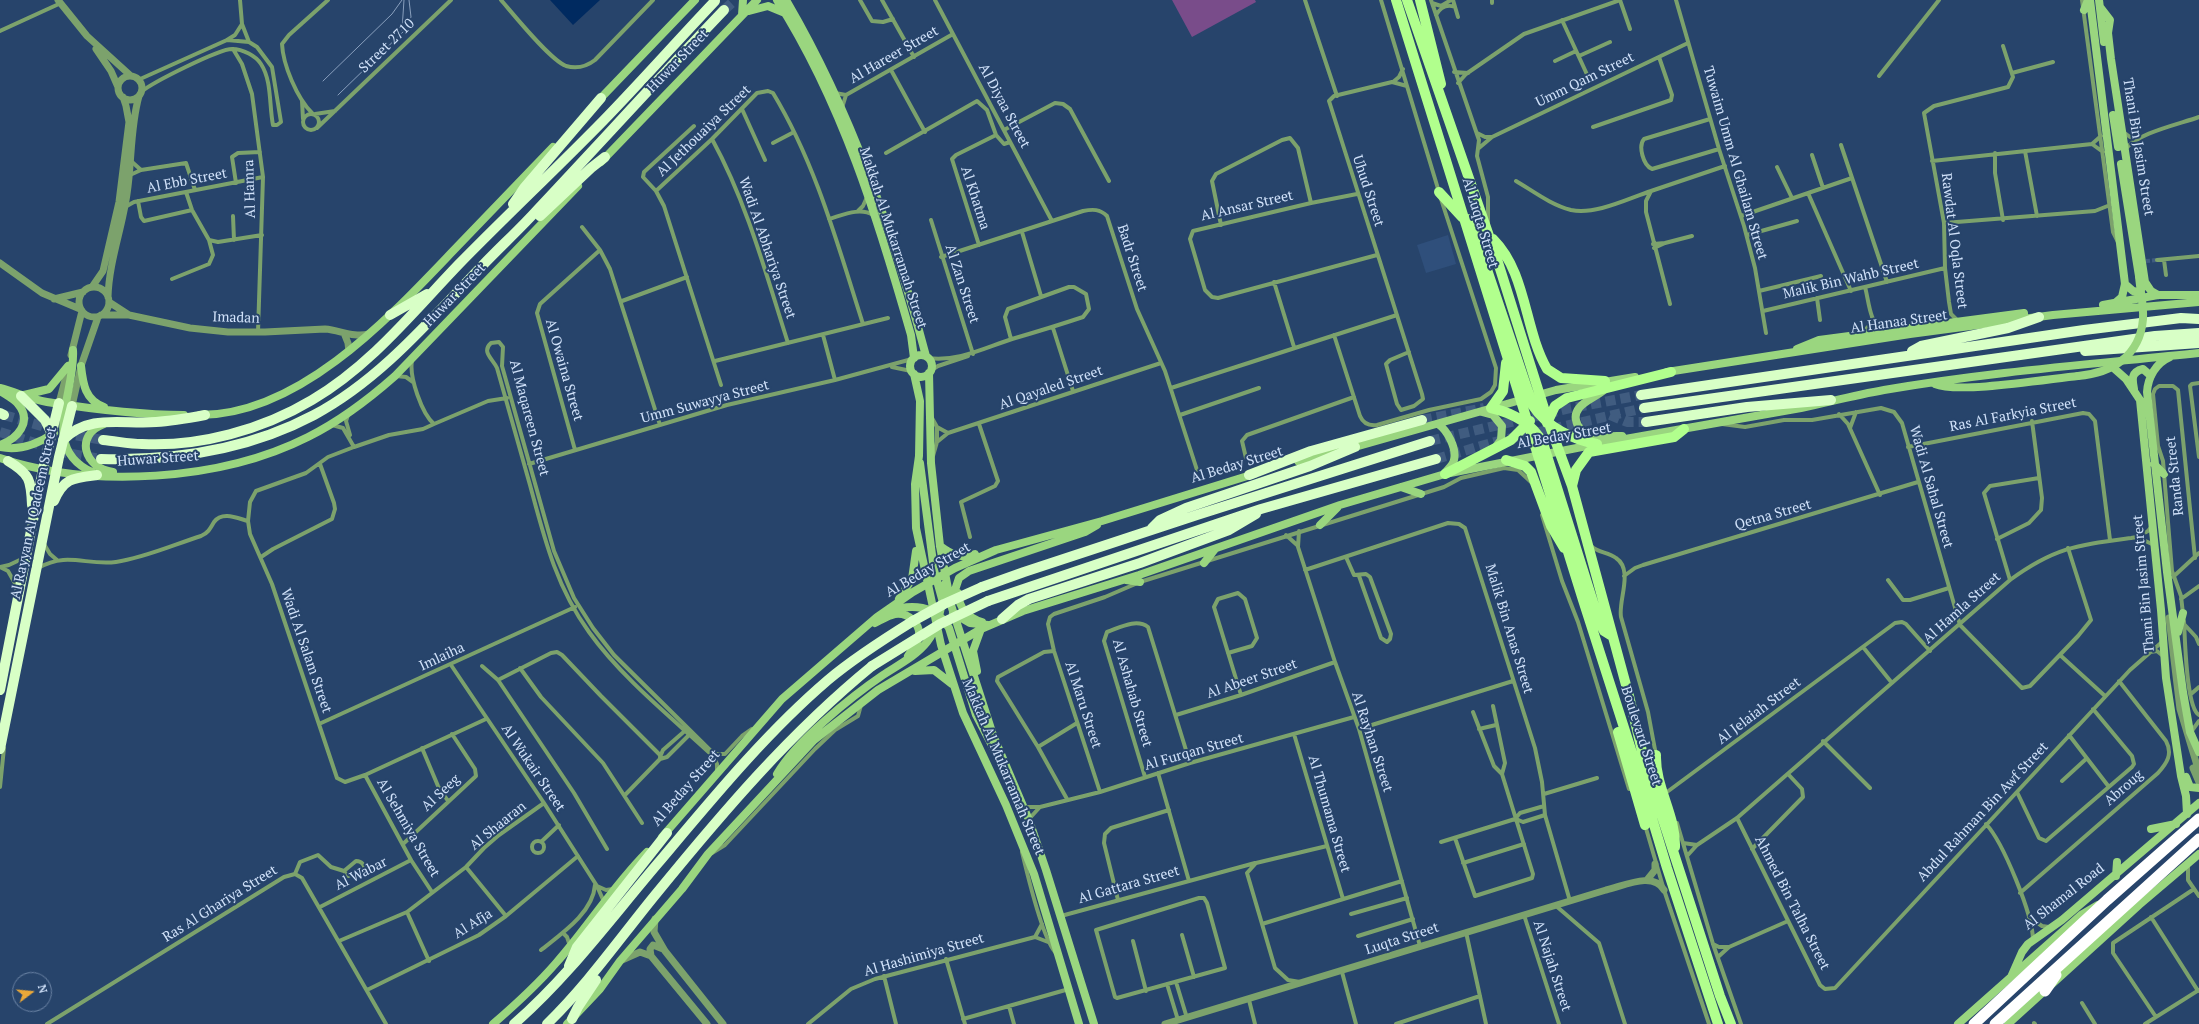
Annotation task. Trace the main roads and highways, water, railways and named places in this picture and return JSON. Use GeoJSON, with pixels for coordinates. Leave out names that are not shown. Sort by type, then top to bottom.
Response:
{"type":"FeatureCollection","features":[{"type":"Feature","properties":{"kind":"highway","name":"Huwar Street"},"geometry":{"type":"LineString","coordinates":[[103,440],[142,444],[182,442],[220,437],[255,426],[285,414],[311,401],[341,382],[385,345],[440,285],[602,122],[715,1]]}},
{"type":"Feature","properties":{"kind":"highway","name":"Huwar Street"},"geometry":{"type":"LineString","coordinates":[[101,459],[144,460],[222,450],[258,439],[316,414],[348,394],[395,355],[508,240],[724,10]]}},
{"type":"Feature","properties":{"kind":"highway"},"geometry":{"type":"LineString","coordinates":[[497,228],[524,188],[601,98]]}},
{"type":"Feature","properties":{"kind":"highway"},"geometry":{"type":"LineString","coordinates":[[508,240],[531,223],[605,157]]}},
{"type":"Feature","properties":{"kind":"highway"},"geometry":{"type":"LineString","coordinates":[[390,315],[440,285]]}},
{"type":"Feature","properties":{"kind":"highway"},"geometry":{"type":"LineString","coordinates":[[2181,318],[2199,312]]}},
{"type":"Feature","properties":{"kind":"highway"},"geometry":{"type":"LineString","coordinates":[[1910,354],[1921,346],[2008,328],[2039,317]]}},
{"type":"Feature","properties":{"kind":"highway"},"geometry":{"type":"LineString","coordinates":[[1641,395],[1910,354],[2181,318],[2199,318]]}},
{"type":"Feature","properties":{"kind":"highway"},"geometry":{"type":"LineString","coordinates":[[1644,408],[2155,336],[2199,333]]}},
{"type":"Feature","properties":{"kind":"highway"},"geometry":{"type":"LineString","coordinates":[[2070,348],[2087,352],[2199,343]]}},
{"type":"Feature","properties":{"kind":"highway"},"geometry":{"type":"LineString","coordinates":[[21,396],[38,411],[51,433],[57,452],[43,469]]}},
{"type":"Feature","properties":{"kind":"highway"},"geometry":{"type":"LineString","coordinates":[[1646,422],[1755,406],[1831,400]]}},
{"type":"Feature","properties":{"kind":"highway","name":"Al Rayyan Al Qadeem Street"},"geometry":{"type":"LineString","coordinates":[[0,690],[51,433],[65,405]]}},
{"type":"Feature","properties":{"kind":"highway","name":"Al Rayyan Al Qadeem Street"},"geometry":{"type":"LineString","coordinates":[[0,748],[56,471],[57,452],[64,438],[65,405]]}},
{"type":"Feature","properties":{"kind":"highway"},"geometry":{"type":"LineString","coordinates":[[64,438],[70,433],[86,425],[112,416],[156,422],[205,415]]}},
{"type":"Feature","properties":{"kind":"highway"},"geometry":{"type":"LineString","coordinates":[[1249,475],[1311,451],[1422,420]]}},
{"type":"Feature","properties":{"kind":"highway"},"geometry":{"type":"LineString","coordinates":[[1149,530],[1430,441]]}},
{"type":"Feature","properties":{"kind":"highway"},"geometry":{"type":"LineString","coordinates":[[1149,530],[1160,520],[1182,510],[1310,466],[1355,447]]}},
{"type":"Feature","properties":{"kind":"highway"},"geometry":{"type":"LineString","coordinates":[[4,459],[26,472],[30,481],[33,523]]}},
{"type":"Feature","properties":{"kind":"highway"},"geometry":{"type":"LineString","coordinates":[[547,1024],[588,981],[681,864],[763,767],[821,709],[872,666],[940,624],[988,601],[1262,509],[1436,459]]}},
{"type":"Feature","properties":{"kind":"highway"},"geometry":{"type":"LineString","coordinates":[[45,525],[63,484],[78,477],[97,475]]}},
{"type":"Feature","properties":{"kind":"highway"},"geometry":{"type":"LineString","coordinates":[[1002,619],[1013,608],[1029,600],[1140,563],[1229,530],[1250,519],[1262,509]]}},
{"type":"Feature","properties":{"kind":"highway","name":"Al Beday Street"},"geometry":{"type":"LineString","coordinates":[[514,1024],[539,1001],[568,970],[771,736],[811,695],[866,652],[929,612],[982,587],[1149,530]]}},
{"type":"Feature","properties":{"kind":"highway","name":"Al Shamal Road"},"geometry":{"type":"LineString","coordinates":[[1974,1024],[2107,900],[2199,820]]}},
{"type":"Feature","properties":{"kind":"highway"},"geometry":{"type":"LineString","coordinates":[[568,970],[577,947],[667,833]]}},
{"type":"Feature","properties":{"kind":"highway"},"geometry":{"type":"LineString","coordinates":[[1995,1024],[2199,839]]}},
{"type":"Feature","properties":{"kind":"highway"},"geometry":{"type":"LineString","coordinates":[[2045,991],[2056,975],[2105,928],[2113,916]]}},
{"type":"Feature","properties":{"kind":"highway"},"geometry":{"type":"LineString","coordinates":[[569,1022],[582,1000],[607,966],[610,952]]}},
{"type":"Feature","properties":{"kind":"main road"},"geometry":{"type":"LineString","coordinates":[[205,415],[232,412],[266,401],[317,374],[371,333],[695,0]]}},
{"type":"Feature","properties":{"kind":"main road"},"geometry":{"type":"LineString","coordinates":[[742,16],[743,0]]}},
{"type":"Feature","properties":{"kind":"main road"},"geometry":{"type":"LineString","coordinates":[[742,16],[748,0]]}},
{"type":"Feature","properties":{"kind":"main road","name":"Huwar Street"},"geometry":{"type":"LineString","coordinates":[[4,459],[43,469],[97,475],[144,476],[186,473],[245,460],[308,437],[328,426],[395,376],[758,0]]}},
{"type":"Feature","properties":{"kind":"main road","name":"Makkah Al Mukarramah Street"},"geometry":{"type":"LineString","coordinates":[[777,0],[803,43],[835,111],[868,193],[911,334],[913,358]]}},
{"type":"Feature","properties":{"kind":"main road","name":"Al Luqta Street"},"geometry":{"type":"LineString","coordinates":[[1396,0],[1506,353],[1525,398],[1528,424],[1542,454]]}},
{"type":"Feature","properties":{"kind":"main road","name":"Al Luqta Street"},"geometry":{"type":"LineString","coordinates":[[1407,0],[1488,235],[1559,451]]}},
{"type":"Feature","properties":{"kind":"main road"},"geometry":{"type":"LineString","coordinates":[[1420,0],[1437,62],[1444,108]]}},
{"type":"Feature","properties":{"kind":"main road"},"geometry":{"type":"LineString","coordinates":[[2084,10],[2089,0]]}},
{"type":"Feature","properties":{"kind":"main road","name":"Thani Bin Jasim Street"},"geometry":{"type":"LineString","coordinates":[[2089,0],[2096,41],[2125,284]]}},
{"type":"Feature","properties":{"kind":"main road","name":"Makkah Al Mukarramah Street"},"geometry":{"type":"LineString","coordinates":[[787,1],[814,47],[842,108],[875,188],[927,357]]}},
{"type":"Feature","properties":{"kind":"main road"},"geometry":{"type":"LineString","coordinates":[[2100,3],[2116,138],[2144,286],[2138,292],[2133,291],[2125,284],[2122,297],[2114,304]]}},
{"type":"Feature","properties":{"kind":"main road","name":"Thani Bin Jasim Street"},"geometry":{"type":"LineString","coordinates":[[2100,3],[2110,20],[2109,37],[2124,152],[2144,261],[2142,279]]}},
{"type":"Feature","properties":{"kind":"main road"},"geometry":{"type":"LineString","coordinates":[[742,16],[753,9],[768,6],[785,13]]}},
{"type":"Feature","properties":{"kind":"main road"},"geometry":{"type":"LineString","coordinates":[[2087,33],[2096,41]]}},
{"type":"Feature","properties":{"kind":"main road"},"geometry":{"type":"LineString","coordinates":[[1439,192],[1464,220]]}},
{"type":"Feature","properties":{"kind":"main road"},"geometry":{"type":"LineString","coordinates":[[1458,199],[1470,219],[1525,398],[1536,411],[1569,436],[1597,444]]}},
{"type":"Feature","properties":{"kind":"main road"},"geometry":{"type":"LineString","coordinates":[[1488,235],[1501,248],[1514,272],[1547,369],[1561,378],[1607,384]]}},
{"type":"Feature","properties":{"kind":"main road"},"geometry":{"type":"LineString","coordinates":[[2142,279],[2151,291],[2158,295]]}},
{"type":"Feature","properties":{"kind":"main road"},"geometry":{"type":"LineString","coordinates":[[1932,383],[1947,387],[1973,387],[2078,376],[2112,368],[2121,362],[2134,348],[2141,330],[2143,318],[2142,279]]}},
{"type":"Feature","properties":{"kind":"main road"},"geometry":{"type":"LineString","coordinates":[[1790,353],[1819,340],[1959,321],[2114,304],[2158,295],[2199,294]]}},
{"type":"Feature","properties":{"kind":"main road","name":"Al Hanaa Street"},"geometry":{"type":"LineString","coordinates":[[1671,372],[1790,353],[2039,317],[2199,302]]}},
{"type":"Feature","properties":{"kind":"main road"},"geometry":{"type":"LineString","coordinates":[[73,350],[73,370],[62,424],[64,438],[75,461],[84,469],[97,475]]}},
{"type":"Feature","properties":{"kind":"main road"},"geometry":{"type":"LineString","coordinates":[[1506,353],[1503,391],[1491,408],[1508,413],[1528,424],[1541,439]]}},
{"type":"Feature","properties":{"kind":"main road"},"geometry":{"type":"LineString","coordinates":[[1607,384],[1579,407],[1576,418],[1580,428],[1590,433],[1603,436],[1643,436],[1720,424],[1801,408],[1831,400],[1932,383],[2107,362],[2199,353]]}},
{"type":"Feature","properties":{"kind":"main road"},"geometry":{"type":"LineString","coordinates":[[920,355],[927,357],[932,364],[929,372],[922,376],[913,373],[910,367],[913,358],[920,355]]}},
{"type":"Feature","properties":{"kind":"main road"},"geometry":{"type":"LineString","coordinates":[[2134,389],[2132,379],[2138,370],[2142,369],[2151,376],[2161,362],[2175,355]]}},
{"type":"Feature","properties":{"kind":"main road","name":"Thani Bin Jasim Street"},"geometry":{"type":"LineString","coordinates":[[2107,362],[2121,374],[2134,389],[2139,396],[2141,406],[2162,614],[2162,642],[2171,718],[2178,747],[2181,776],[2186,796],[2187,814]]}},
{"type":"Feature","properties":{"kind":"main road"},"geometry":{"type":"LineString","coordinates":[[21,396],[49,389],[68,366]]}},
{"type":"Feature","properties":{"kind":"main road"},"geometry":{"type":"LineString","coordinates":[[81,366],[85,390],[89,397],[112,416]]}},
{"type":"Feature","properties":{"kind":"main road","name":"Makkah Al Mukarramah Street"},"geometry":{"type":"LineString","coordinates":[[929,372],[931,463],[940,546],[952,611],[1005,768],[1029,820],[1061,916],[1094,1024]]}},
{"type":"Feature","properties":{"kind":"main road"},"geometry":{"type":"LineString","coordinates":[[1612,636],[1604,631],[1599,621],[1542,454],[1541,439],[1548,421],[1559,402],[1607,384],[1671,372]]}},
{"type":"Feature","properties":{"kind":"main road","name":"Makkah Al Mukarramah Street"},"geometry":{"type":"LineString","coordinates":[[913,373],[920,401],[919,456],[915,484],[916,528],[927,585],[936,613],[936,624],[942,648],[954,687],[970,729],[1018,832],[1036,880],[1045,922],[1059,955],[1079,1024]]}},
{"type":"Feature","properties":{"kind":"main road","name":"Thani Bin Jasim Street"},"geometry":{"type":"LineString","coordinates":[[2151,376],[2148,392],[2154,464],[2165,535],[2183,692],[2190,732],[2198,752]]}},
{"type":"Feature","properties":{"kind":"main road","name":"Al Beday Street"},"geometry":{"type":"LineString","coordinates":[[493,1024],[526,994],[570,946],[629,871],[667,833],[787,694],[877,617],[894,604],[936,579],[945,576],[983,555],[1026,541],[1102,521],[1310,457],[1355,447],[1540,394],[1607,384]]}},
{"type":"Feature","properties":{"kind":"main road"},"geometry":{"type":"LineString","coordinates":[[0,388],[21,396],[112,416]]}},
{"type":"Feature","properties":{"kind":"main road"},"geometry":{"type":"LineString","coordinates":[[0,391],[19,405],[24,419],[23,426],[19,434],[0,446]]}},
{"type":"Feature","properties":{"kind":"main road"},"geometry":{"type":"LineString","coordinates":[[1445,474],[1511,440],[1528,424],[1536,411],[1540,394]]}},
{"type":"Feature","properties":{"kind":"main road"},"geometry":{"type":"LineString","coordinates":[[1479,412],[1493,415],[1502,426],[1501,440],[1491,451]]}},
{"type":"Feature","properties":{"kind":"main road"},"geometry":{"type":"LineString","coordinates":[[112,416],[88,435],[86,447],[89,458],[96,467],[110,472],[144,476]]}},
{"type":"Feature","properties":{"kind":"main road"},"geometry":{"type":"LineString","coordinates":[[0,446],[12,449],[26,446],[51,433],[62,424]]}},
{"type":"Feature","properties":{"kind":"main road"},"geometry":{"type":"LineString","coordinates":[[1438,424],[1448,433],[1454,456],[1453,463],[1445,474]]}},
{"type":"Feature","properties":{"kind":"main road"},"geometry":{"type":"LineString","coordinates":[[1572,486],[1573,476],[1579,464],[1589,452],[1674,437],[1684,429]]}},
{"type":"Feature","properties":{"kind":"main road","name":"Al Beday Street"},"geometry":{"type":"LineString","coordinates":[[569,1022],[600,989],[620,961],[682,889],[708,854],[814,740],[865,699],[942,648],[954,645],[981,629],[1023,611],[1124,580],[1340,505],[1445,474],[1506,460],[1643,436]]}},
{"type":"Feature","properties":{"kind":"main road","name":"Boulevard Street"},"geometry":{"type":"LineString","coordinates":[[1559,451],[1572,486],[1629,696],[1645,764],[1731,1024]]}},
{"type":"Feature","properties":{"kind":"main road","name":"Boulevard Street"},"geometry":{"type":"LineString","coordinates":[[1542,454],[1568,552],[1696,959],[1718,1024]]}},
{"type":"Feature","properties":{"kind":"main road"},"geometry":{"type":"LineString","coordinates":[[919,456],[936,579],[942,599],[952,611],[970,623],[990,625]]}},
{"type":"Feature","properties":{"kind":"main road"},"geometry":{"type":"LineString","coordinates":[[1506,460],[1525,466],[1531,472],[1554,532],[1568,552]]}},
{"type":"Feature","properties":{"kind":"main road"},"geometry":{"type":"LineString","coordinates":[[2154,464],[2164,474]]}},
{"type":"Feature","properties":{"kind":"main road"},"geometry":{"type":"LineString","coordinates":[[1400,487],[1421,494]]}},
{"type":"Feature","properties":{"kind":"main road"},"geometry":{"type":"LineString","coordinates":[[1320,525],[1340,505]]}},
{"type":"Feature","properties":{"kind":"main road"},"geometry":{"type":"LineString","coordinates":[[942,648],[946,624],[952,611],[956,584],[963,575],[982,566],[1085,532],[1102,521]]}},
{"type":"Feature","properties":{"kind":"main road"},"geometry":{"type":"LineString","coordinates":[[894,604],[912,579],[916,558],[916,528]]}},
{"type":"Feature","properties":{"kind":"main road"},"geometry":{"type":"LineString","coordinates":[[940,546],[955,556],[964,557],[1013,541],[1026,541]]}},
{"type":"Feature","properties":{"kind":"main road"},"geometry":{"type":"LineString","coordinates":[[1204,563],[1216,548]]}},
{"type":"Feature","properties":{"kind":"main road"},"geometry":{"type":"LineString","coordinates":[[963,575],[958,589],[958,596],[960,603],[968,615],[981,622],[995,622],[1002,619]]}},
{"type":"Feature","properties":{"kind":"main road"},"geometry":{"type":"LineString","coordinates":[[936,613],[942,599],[945,576]]}},
{"type":"Feature","properties":{"kind":"main road"},"geometry":{"type":"LineString","coordinates":[[1124,580],[1140,582]]}},
{"type":"Feature","properties":{"kind":"main road"},"geometry":{"type":"LineString","coordinates":[[877,617],[906,607],[920,607],[936,613],[946,624],[976,715],[993,751],[1005,768]]}},
{"type":"Feature","properties":{"kind":"main road"},"geometry":{"type":"LineString","coordinates":[[2177,637],[2183,613]]}},
{"type":"Feature","properties":{"kind":"main road"},"geometry":{"type":"LineString","coordinates":[[863,629],[894,614],[909,616],[915,622],[919,636],[916,644],[904,662]]}},
{"type":"Feature","properties":{"kind":"main road"},"geometry":{"type":"LineString","coordinates":[[771,786],[791,754],[829,718],[876,680],[923,648],[932,634],[936,624]]}},
{"type":"Feature","properties":{"kind":"main road"},"geometry":{"type":"LineString","coordinates":[[981,629],[973,651],[974,663],[986,704],[985,712]]}},
{"type":"Feature","properties":{"kind":"main road"},"geometry":{"type":"LineString","coordinates":[[900,677],[920,669],[934,670],[944,676],[954,687]]}},
{"type":"Feature","properties":{"kind":"main road"},"geometry":{"type":"LineString","coordinates":[[1609,682],[1615,721],[1645,825]]}},
{"type":"Feature","properties":{"kind":"main road"},"geometry":{"type":"LineString","coordinates":[[2178,747],[2188,784],[2194,789],[2199,788]]}},
{"type":"Feature","properties":{"kind":"main road"},"geometry":{"type":"LineString","coordinates":[[1656,755],[1657,770],[1674,834],[1674,855]]}},
{"type":"Feature","properties":{"kind":"main road","name":"Al Shamal Road"},"geometry":{"type":"LineString","coordinates":[[1958,1024],[2011,977],[2022,952],[2033,940],[2053,927],[2116,876],[2177,824],[2199,803]]}},
{"type":"Feature","properties":{"kind":"main road"},"geometry":{"type":"LineString","coordinates":[[2151,829],[2177,824]]}},
{"type":"Feature","properties":{"kind":"main road"},"geometry":{"type":"LineString","coordinates":[[2008,1024],[2139,905],[2199,854]]}},
{"type":"Feature","properties":{"kind":"main road"},"geometry":{"type":"LineString","coordinates":[[2116,876],[2117,862]]}},
{"type":"Feature","properties":{"kind":"main road"},"geometry":{"type":"LineString","coordinates":[[2011,977],[2081,915],[2107,900]]}},
{"type":"Feature","properties":{"kind":"main road"},"geometry":{"type":"LineString","coordinates":[[2062,920],[2079,911],[2091,909]]}},
{"type":"Feature","properties":{"kind":"main road"},"geometry":{"type":"LineString","coordinates":[[1040,914],[1045,922]]}},
{"type":"Feature","properties":{"kind":"tunnel"},"geometry":{"type":"LineString","coordinates":[[724,10],[735,0]]}},
{"type":"Feature","properties":{"kind":"tunnel"},"geometry":{"type":"LineString","coordinates":[[2146,261],[2157,260]]}},
{"type":"Feature","properties":{"kind":"tunnel"},"geometry":{"type":"LineString","coordinates":[[1430,441],[1571,408],[1641,395]]}},
{"type":"Feature","properties":{"kind":"tunnel"},"geometry":{"type":"LineString","coordinates":[[1422,420],[1484,408]]}},
{"type":"Feature","properties":{"kind":"tunnel"},"geometry":{"type":"LineString","coordinates":[[1436,459],[1495,442],[1644,408]]}},
{"type":"Feature","properties":{"kind":"tunnel"},"geometry":{"type":"LineString","coordinates":[[4,415],[69,434],[103,440]]}},
{"type":"Feature","properties":{"kind":"tunnel"},"geometry":{"type":"LineString","coordinates":[[1610,415],[1627,422],[1646,422]]}},
{"type":"Feature","properties":{"kind":"tunnel"},"geometry":{"type":"LineString","coordinates":[[0,432],[66,453],[101,459]]}},
{"type":"Feature","properties":{"kind":"tram line"},"geometry":{"type":"LineString","coordinates":[[323,81],[392,14],[402,0]]}},
{"type":"Feature","properties":{"kind":"tram line"},"geometry":{"type":"LineString","coordinates":[[402,30],[404,0]]}},
{"type":"Feature","properties":{"kind":"tram line"},"geometry":{"type":"LineString","coordinates":[[338,95],[406,29],[411,17],[409,0]]}}]}
